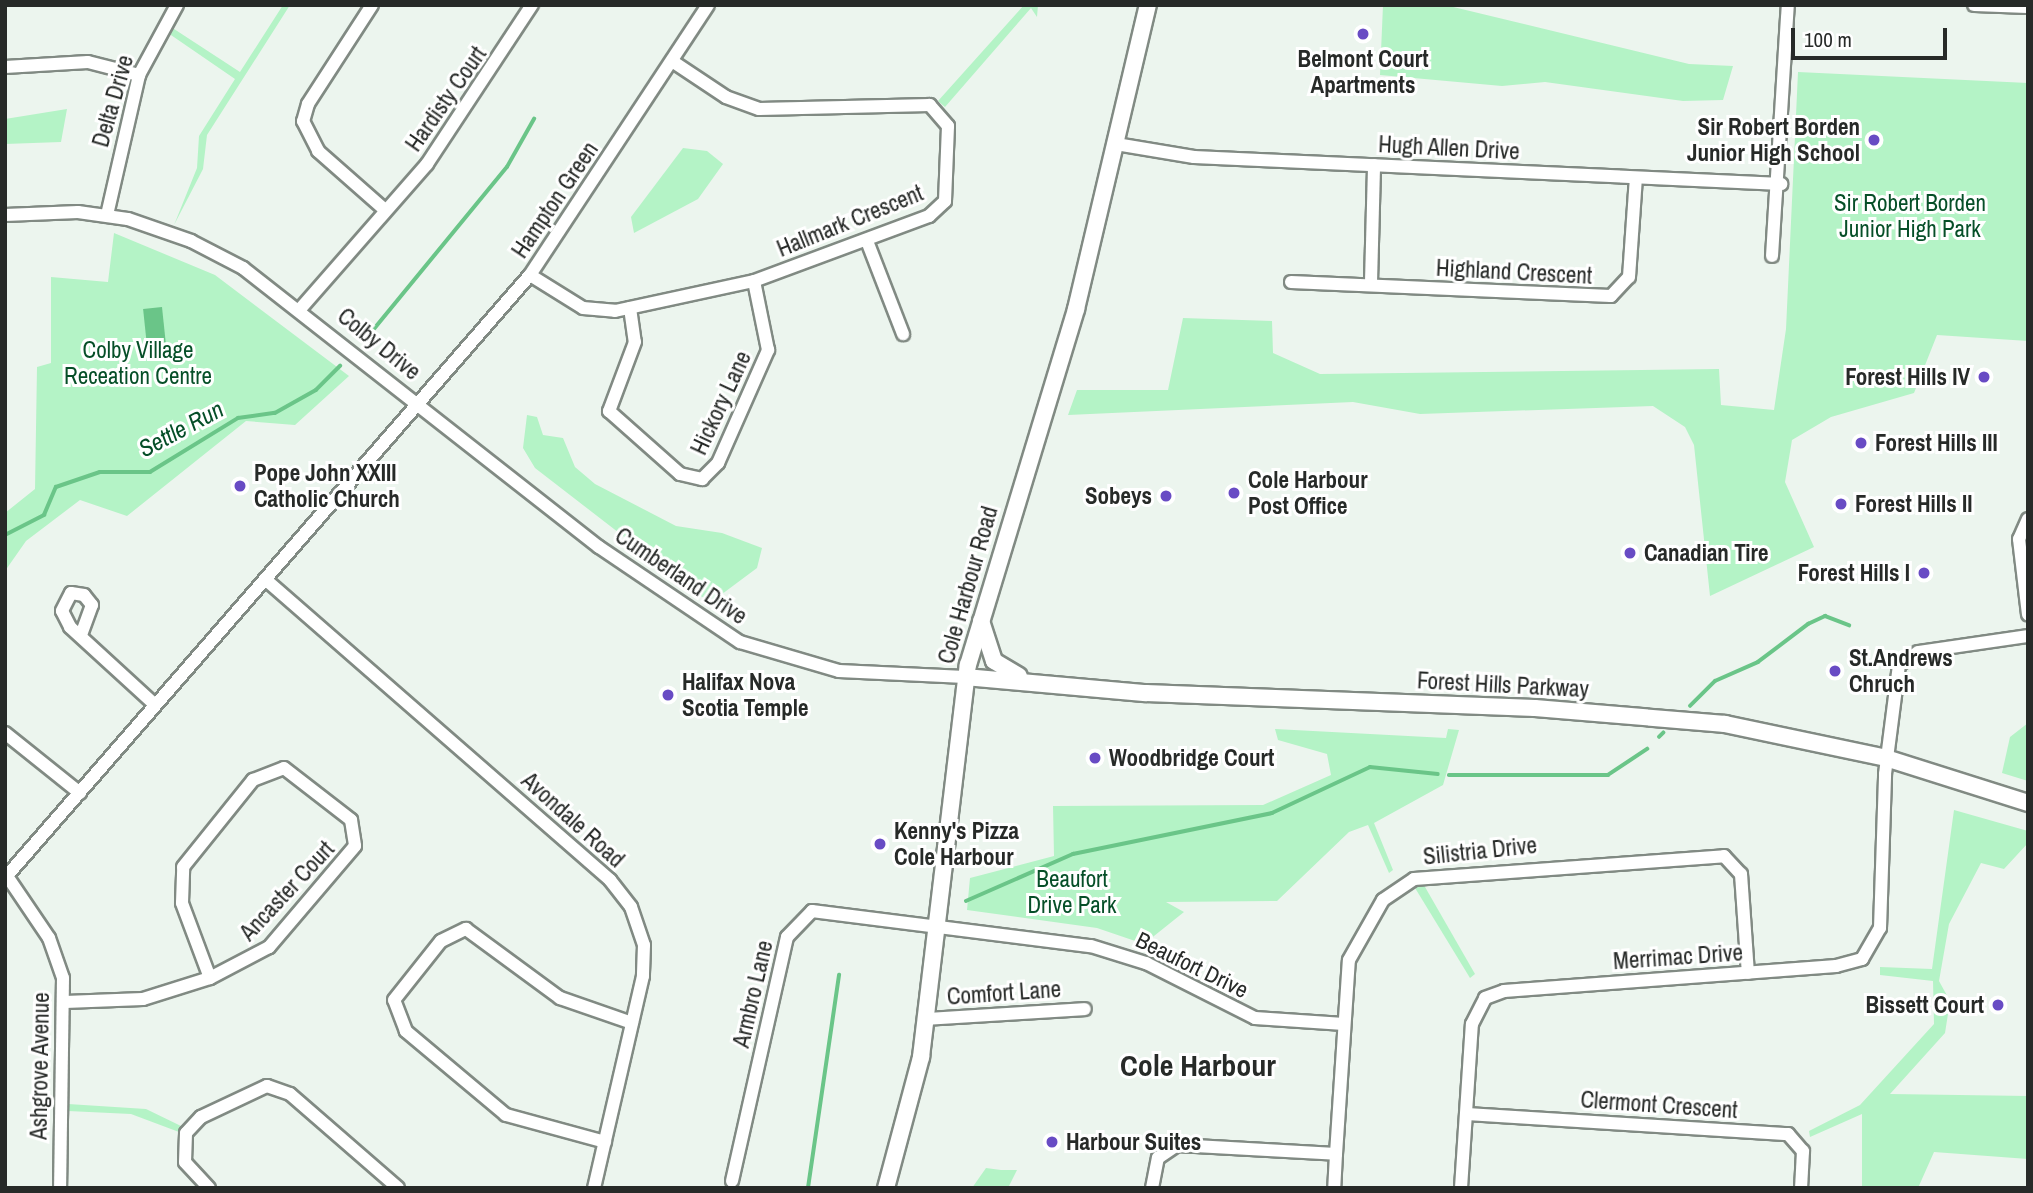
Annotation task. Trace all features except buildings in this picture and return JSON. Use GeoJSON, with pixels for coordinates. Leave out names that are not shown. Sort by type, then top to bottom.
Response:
{"type":"FeatureCollection","features":[{"type":"Feature","properties":{"kind":"main road","name":"Cole Harbour Road"},"geometry":{"type":"LineString","coordinates":[[886,1188],[926,1019],[939,928],[965,677],[1060,366],[1148,5]]}},
{"type":"Feature","properties":{"kind":"main road"},"geometry":{"type":"LineString","coordinates":[[981,620],[996,664],[1024,679]]}},
{"type":"Feature","properties":{"kind":"main road","name":"Forest Hills Parkway"},"geometry":{"type":"LineString","coordinates":[[965,677],[1024,679],[1146,693],[1535,708],[1713,723],[1886,758],[2028,803]]}},
{"type":"Feature","properties":{"kind":"street","name":"Delta Drive"},"geometry":{"type":"LineString","coordinates":[[107,215],[139,75],[177,5]]}},
{"type":"Feature","properties":{"kind":"street"},"geometry":{"type":"LineString","coordinates":[[372,5],[308,104],[303,121],[318,150],[386,211]]}},
{"type":"Feature","properties":{"kind":"street","name":"Hardisty Court"},"geometry":{"type":"LineString","coordinates":[[301,308],[386,211],[457,124],[532,5]]}},
{"type":"Feature","properties":{"kind":"street","name":"Hampton Green"},"geometry":{"type":"LineString","coordinates":[[417,402],[530,275],[708,5]]}},
{"type":"Feature","properties":{"kind":"street"},"geometry":{"type":"LineString","coordinates":[[1772,256],[1781,184],[1788,5]]}},
{"type":"Feature","properties":{"kind":"street"},"geometry":{"type":"LineString","coordinates":[[1974,5],[2028,7]]}},
{"type":"Feature","properties":{"kind":"street","name":"Hallmark Crescent"},"geometry":{"type":"LineString","coordinates":[[530,275],[583,308],[630,308],[754,281],[867,241],[943,204],[948,128],[943,113],[920,103],[758,109],[726,97],[672,61]]}},
{"type":"Feature","properties":{"kind":"street"},"geometry":{"type":"LineString","coordinates":[[5,67],[88,62],[139,75]]}},
{"type":"Feature","properties":{"kind":"street","name":"Hugh Allen Drive"},"geometry":{"type":"LineString","coordinates":[[1116,144],[1194,157],[1781,184]]}},
{"type":"Feature","properties":{"kind":"street"},"geometry":{"type":"LineString","coordinates":[[1371,282],[1374,165]]}},
{"type":"Feature","properties":{"kind":"street","name":"Highland Crescent"},"geometry":{"type":"LineString","coordinates":[[1291,282],[1371,282],[1615,295],[1630,274],[1636,178]]}},
{"type":"Feature","properties":{"kind":"street","name":"Colby Drive"},"geometry":{"type":"LineString","coordinates":[[5,215],[107,215],[191,241],[301,308],[417,402],[6,877]]}},
{"type":"Feature","properties":{"kind":"street"},"geometry":{"type":"LineString","coordinates":[[867,241],[903,334]]}},
{"type":"Feature","properties":{"kind":"street","name":"Hickory Lane"},"geometry":{"type":"LineString","coordinates":[[630,308],[635,342],[609,411],[680,474],[702,479],[718,463],[768,350],[754,281]]}},
{"type":"Feature","properties":{"kind":"street","name":"Cumberland Drive"},"geometry":{"type":"LineString","coordinates":[[417,402],[650,585],[740,642],[839,671],[965,677]]}},
{"type":"Feature","properties":{"kind":"street"},"geometry":{"type":"LineString","coordinates":[[2028,519],[2019,539],[2028,614]]}},
{"type":"Feature","properties":{"kind":"street","name":"Avondale Road"},"geometry":{"type":"LineString","coordinates":[[265,579],[621,891],[644,945],[632,1023],[594,1188]]}},
{"type":"Feature","properties":{"kind":"street"},"geometry":{"type":"LineString","coordinates":[[81,635],[155,705]]}},
{"type":"Feature","properties":{"kind":"street","name":"Merrimac Drive"},"geometry":{"type":"LineString","coordinates":[[1461,1188],[1472,1019],[1493,993],[1845,965],[1871,949],[1880,928],[1886,758],[1902,660],[1918,652],[2028,636]]}},
{"type":"Feature","properties":{"kind":"street"},"geometry":{"type":"LineString","coordinates":[[5,733],[80,793]]}},
{"type":"Feature","properties":{"kind":"street","name":"Ancaster Court"},"geometry":{"type":"LineString","coordinates":[[65,1002],[143,999],[210,978],[269,947],[355,846],[351,820],[290,770],[273,768],[253,780],[183,867],[182,903],[210,978]]}},
{"type":"Feature","properties":{"kind":"street","name":"Silistria Drive"},"geometry":{"type":"LineString","coordinates":[[1334,1188],[1349,960],[1363,926],[1402,886],[1443,873],[1724,856],[1741,874],[1748,973]]}},
{"type":"Feature","properties":{"kind":"street","name":"Ashgrove Avenue"},"geometry":{"type":"LineString","coordinates":[[6,877],[49,938],[65,1002],[60,1188]]}},
{"type":"Feature","properties":{"kind":"street","name":"Armbro Lane"},"geometry":{"type":"LineString","coordinates":[[732,1181],[795,922],[821,911],[939,928]]}},
{"type":"Feature","properties":{"kind":"street","name":"Beaufort Drive"},"geometry":{"type":"LineString","coordinates":[[939,928],[1104,949],[1255,1018],[1344,1024]]}},
{"type":"Feature","properties":{"kind":"street"},"geometry":{"type":"LineString","coordinates":[[605,1142],[506,1115],[403,1028],[394,1000],[441,941],[466,929],[560,998],[632,1023]]}},
{"type":"Feature","properties":{"kind":"street","name":"Comfort Lane"},"geometry":{"type":"LineString","coordinates":[[926,1019],[1085,1009]]}},
{"type":"Feature","properties":{"kind":"street"},"geometry":{"type":"LineString","coordinates":[[209,1188],[185,1162],[186,1133],[201,1117],[267,1086],[290,1094],[398,1188]]}},
{"type":"Feature","properties":{"kind":"street","name":"Clermont Crescent"},"geometry":{"type":"LineString","coordinates":[[1467,1114],[1788,1134],[1802,1151],[1801,1188]]}},
{"type":"Feature","properties":{"kind":"street"},"geometry":{"type":"LineString","coordinates":[[1152,1188],[1158,1158],[1177,1145],[1336,1153]]}},
{"type":"Feature","properties":{"kind":"green space"},"geometry":{"type":"Polygon","coordinates":[[[283,5],[290,5],[207,135],[203,169],[174,225],[197,168],[199,136],[235,79],[168,33],[171,27],[240,72],[283,5]]]}},
{"type":"Feature","properties":{"kind":"green space"},"geometry":{"type":"Polygon","coordinates":[[[1024,5],[1038,5],[1037,17],[1031,8],[945,107],[938,101],[1024,5]]]}},
{"type":"Feature","properties":{"kind":"green space"},"geometry":{"type":"Polygon","coordinates":[[[1383,5],[1445,5],[1689,64],[1733,66],[1723,100],[1683,101],[1545,82],[1502,86],[1380,75],[1383,5]]]}},
{"type":"Feature","properties":{"kind":"green space","name":"Sir Robert Borden Junior High Park"},"geometry":{"type":"Polygon","coordinates":[[[1798,72],[2028,83],[2028,341],[1937,335],[1914,393],[1831,417],[1792,440],[1785,482],[1814,547],[1710,596],[1694,445],[1685,427],[1653,406],[1420,414],[1353,402],[1068,415],[1077,390],[1168,390],[1183,318],[1272,321],[1273,353],[1320,374],[1719,369],[1721,405],[1774,410],[1786,329],[1798,72]]]}},
{"type":"Feature","properties":{"kind":"green space"},"geometry":{"type":"Polygon","coordinates":[[[67,109],[61,142],[5,144],[5,119],[67,109]]]}},
{"type":"Feature","properties":{"kind":"green space"},"geometry":{"type":"Polygon","coordinates":[[[683,148],[707,151],[723,164],[698,199],[634,233],[631,217],[683,148]]]}},
{"type":"Feature","properties":{"kind":"green space","name":"Colby Village Receation Centre"},"geometry":{"type":"Polygon","coordinates":[[[114,233],[215,275],[349,376],[295,425],[246,421],[127,516],[80,500],[26,541],[5,571],[5,513],[35,489],[37,367],[51,363],[51,277],[108,282],[114,233]]]}},
{"type":"Feature","properties":{"kind":"green space"},"geometry":{"type":"Polygon","coordinates":[[[527,415],[537,417],[543,435],[563,438],[575,467],[595,484],[676,526],[722,533],[762,548],[757,568],[714,600],[702,597],[535,468],[523,448],[527,415]]]}},
{"type":"Feature","properties":{"kind":"green space"},"geometry":{"type":"Polygon","coordinates":[[[2028,723],[2028,781],[2002,773],[2010,737],[2028,723]]]}},
{"type":"Feature","properties":{"kind":"green space","name":"Beaufort Drive Park"},"geometry":{"type":"Polygon","coordinates":[[[1275,729],[1446,738],[1448,729],[1459,730],[1443,785],[1374,823],[1393,870],[1389,873],[1368,825],[1349,832],[1277,901],[1166,902],[1184,912],[1144,944],[1097,928],[967,910],[970,878],[1054,856],[1053,806],[1263,805],[1331,775],[1327,754],[1278,740],[1275,729]]]}},
{"type":"Feature","properties":{"kind":"green space"},"geometry":{"type":"Polygon","coordinates":[[[1954,810],[2028,831],[2028,843],[2004,869],[1981,863],[1949,924],[1939,981],[1950,1001],[1945,1033],[1890,1094],[2028,1096],[2028,1159],[1934,1152],[1918,1188],[1862,1188],[1862,1114],[1810,1137],[1809,1131],[1860,1105],[1934,1024],[1933,981],[1880,975],[1880,967],[1932,969],[1954,810]]]}},
{"type":"Feature","properties":{"kind":"green space"},"geometry":{"type":"Polygon","coordinates":[[[1421,880],[1475,974],[1470,978],[1412,883],[1421,880]]]}},
{"type":"Feature","properties":{"kind":"green space"},"geometry":{"type":"Polygon","coordinates":[[[68,1104],[146,1109],[181,1126],[179,1132],[131,1114],[68,1111],[68,1104]]]}},
{"type":"Feature","properties":{"kind":"green space"},"geometry":{"type":"Polygon","coordinates":[[[986,1168],[1017,1170],[1008,1188],[972,1188],[986,1168]]]}},
{"type":"Feature","properties":{"kind":"shaded area"},"geometry":{"type":"Polygon","coordinates":[[[162,307],[166,343],[147,345],[143,309],[162,307]]]}},
{"type":"Feature","properties":{"kind":"waterway","name":"Settle Run"},"geometry":{"type":"LineString","coordinates":[[369,335],[507,167],[534,119]]}},
{"type":"Feature","properties":{"kind":"waterway","name":"Settle Run"},"geometry":{"type":"LineString","coordinates":[[5,535],[44,515],[56,487],[100,472],[150,472],[238,418],[275,413],[316,390],[340,366]]}},
{"type":"Feature","properties":{"kind":"waterway"},"geometry":{"type":"LineString","coordinates":[[1690,706],[1715,681],[1758,662],[1808,624],[1825,616],[1849,625]]}},
{"type":"Feature","properties":{"kind":"waterway"},"geometry":{"type":"LineString","coordinates":[[1659,737],[1663,733]]}},
{"type":"Feature","properties":{"kind":"waterway"},"geometry":{"type":"LineString","coordinates":[[1449,775],[1608,775],[1647,749]]}},
{"type":"Feature","properties":{"kind":"waterway"},"geometry":{"type":"LineString","coordinates":[[966,901],[1073,854],[1272,813],[1370,767],[1438,774]]}},
{"type":"Feature","properties":{"kind":"waterway"},"geometry":{"type":"LineString","coordinates":[[808,1188],[839,975]]}},
{"type":"Feature","properties":{"kind":"place","name":"Belmont Court Apartments"},"geometry":{"type":"Point","coordinates":[1363,34]}},
{"type":"Feature","properties":{"kind":"place","name":"Sir Robert Borden Junior High School"},"geometry":{"type":"Point","coordinates":[1874,140]}},
{"type":"Feature","properties":{"kind":"place","name":"Forest Hills IV"},"geometry":{"type":"Point","coordinates":[1984,377]}},
{"type":"Feature","properties":{"kind":"place","name":"Forest Hills III"},"geometry":{"type":"Point","coordinates":[1861,443]}},
{"type":"Feature","properties":{"kind":"place","name":"Pope John XXIII Catholic Church"},"geometry":{"type":"Point","coordinates":[240,486]}},
{"type":"Feature","properties":{"kind":"place","name":"Cole Harbour Post Office"},"geometry":{"type":"Point","coordinates":[1234,493]}},
{"type":"Feature","properties":{"kind":"place","name":"Sobeys"},"geometry":{"type":"Point","coordinates":[1166,496]}},
{"type":"Feature","properties":{"kind":"place","name":"Forest Hills II"},"geometry":{"type":"Point","coordinates":[1841,504]}},
{"type":"Feature","properties":{"kind":"place","name":"Canadian Tire"},"geometry":{"type":"Point","coordinates":[1630,553]}},
{"type":"Feature","properties":{"kind":"place","name":"Forest Hills I"},"geometry":{"type":"Point","coordinates":[1924,573]}},
{"type":"Feature","properties":{"kind":"place","name":"St.Andrews Chruch"},"geometry":{"type":"Point","coordinates":[1835,671]}},
{"type":"Feature","properties":{"kind":"place","name":"Halifax Nova Scotia Temple"},"geometry":{"type":"Point","coordinates":[668,695]}},
{"type":"Feature","properties":{"kind":"place","name":"Woodbridge Court"},"geometry":{"type":"Point","coordinates":[1095,758]}},
{"type":"Feature","properties":{"kind":"place","name":"Kenny's Pizza Cole Harbour"},"geometry":{"type":"Point","coordinates":[880,844]}},
{"type":"Feature","properties":{"kind":"place","name":"Bissett Court"},"geometry":{"type":"Point","coordinates":[1998,1005]}},
{"type":"Feature","properties":{"kind":"place","name":"Harbour Suites"},"geometry":{"type":"Point","coordinates":[1052,1142]}},
{"type":"Feature","properties":{"kind":"district","name":"Cole Harbour"},"geometry":{"type":"Point","coordinates":[1198,1065]}}]}
